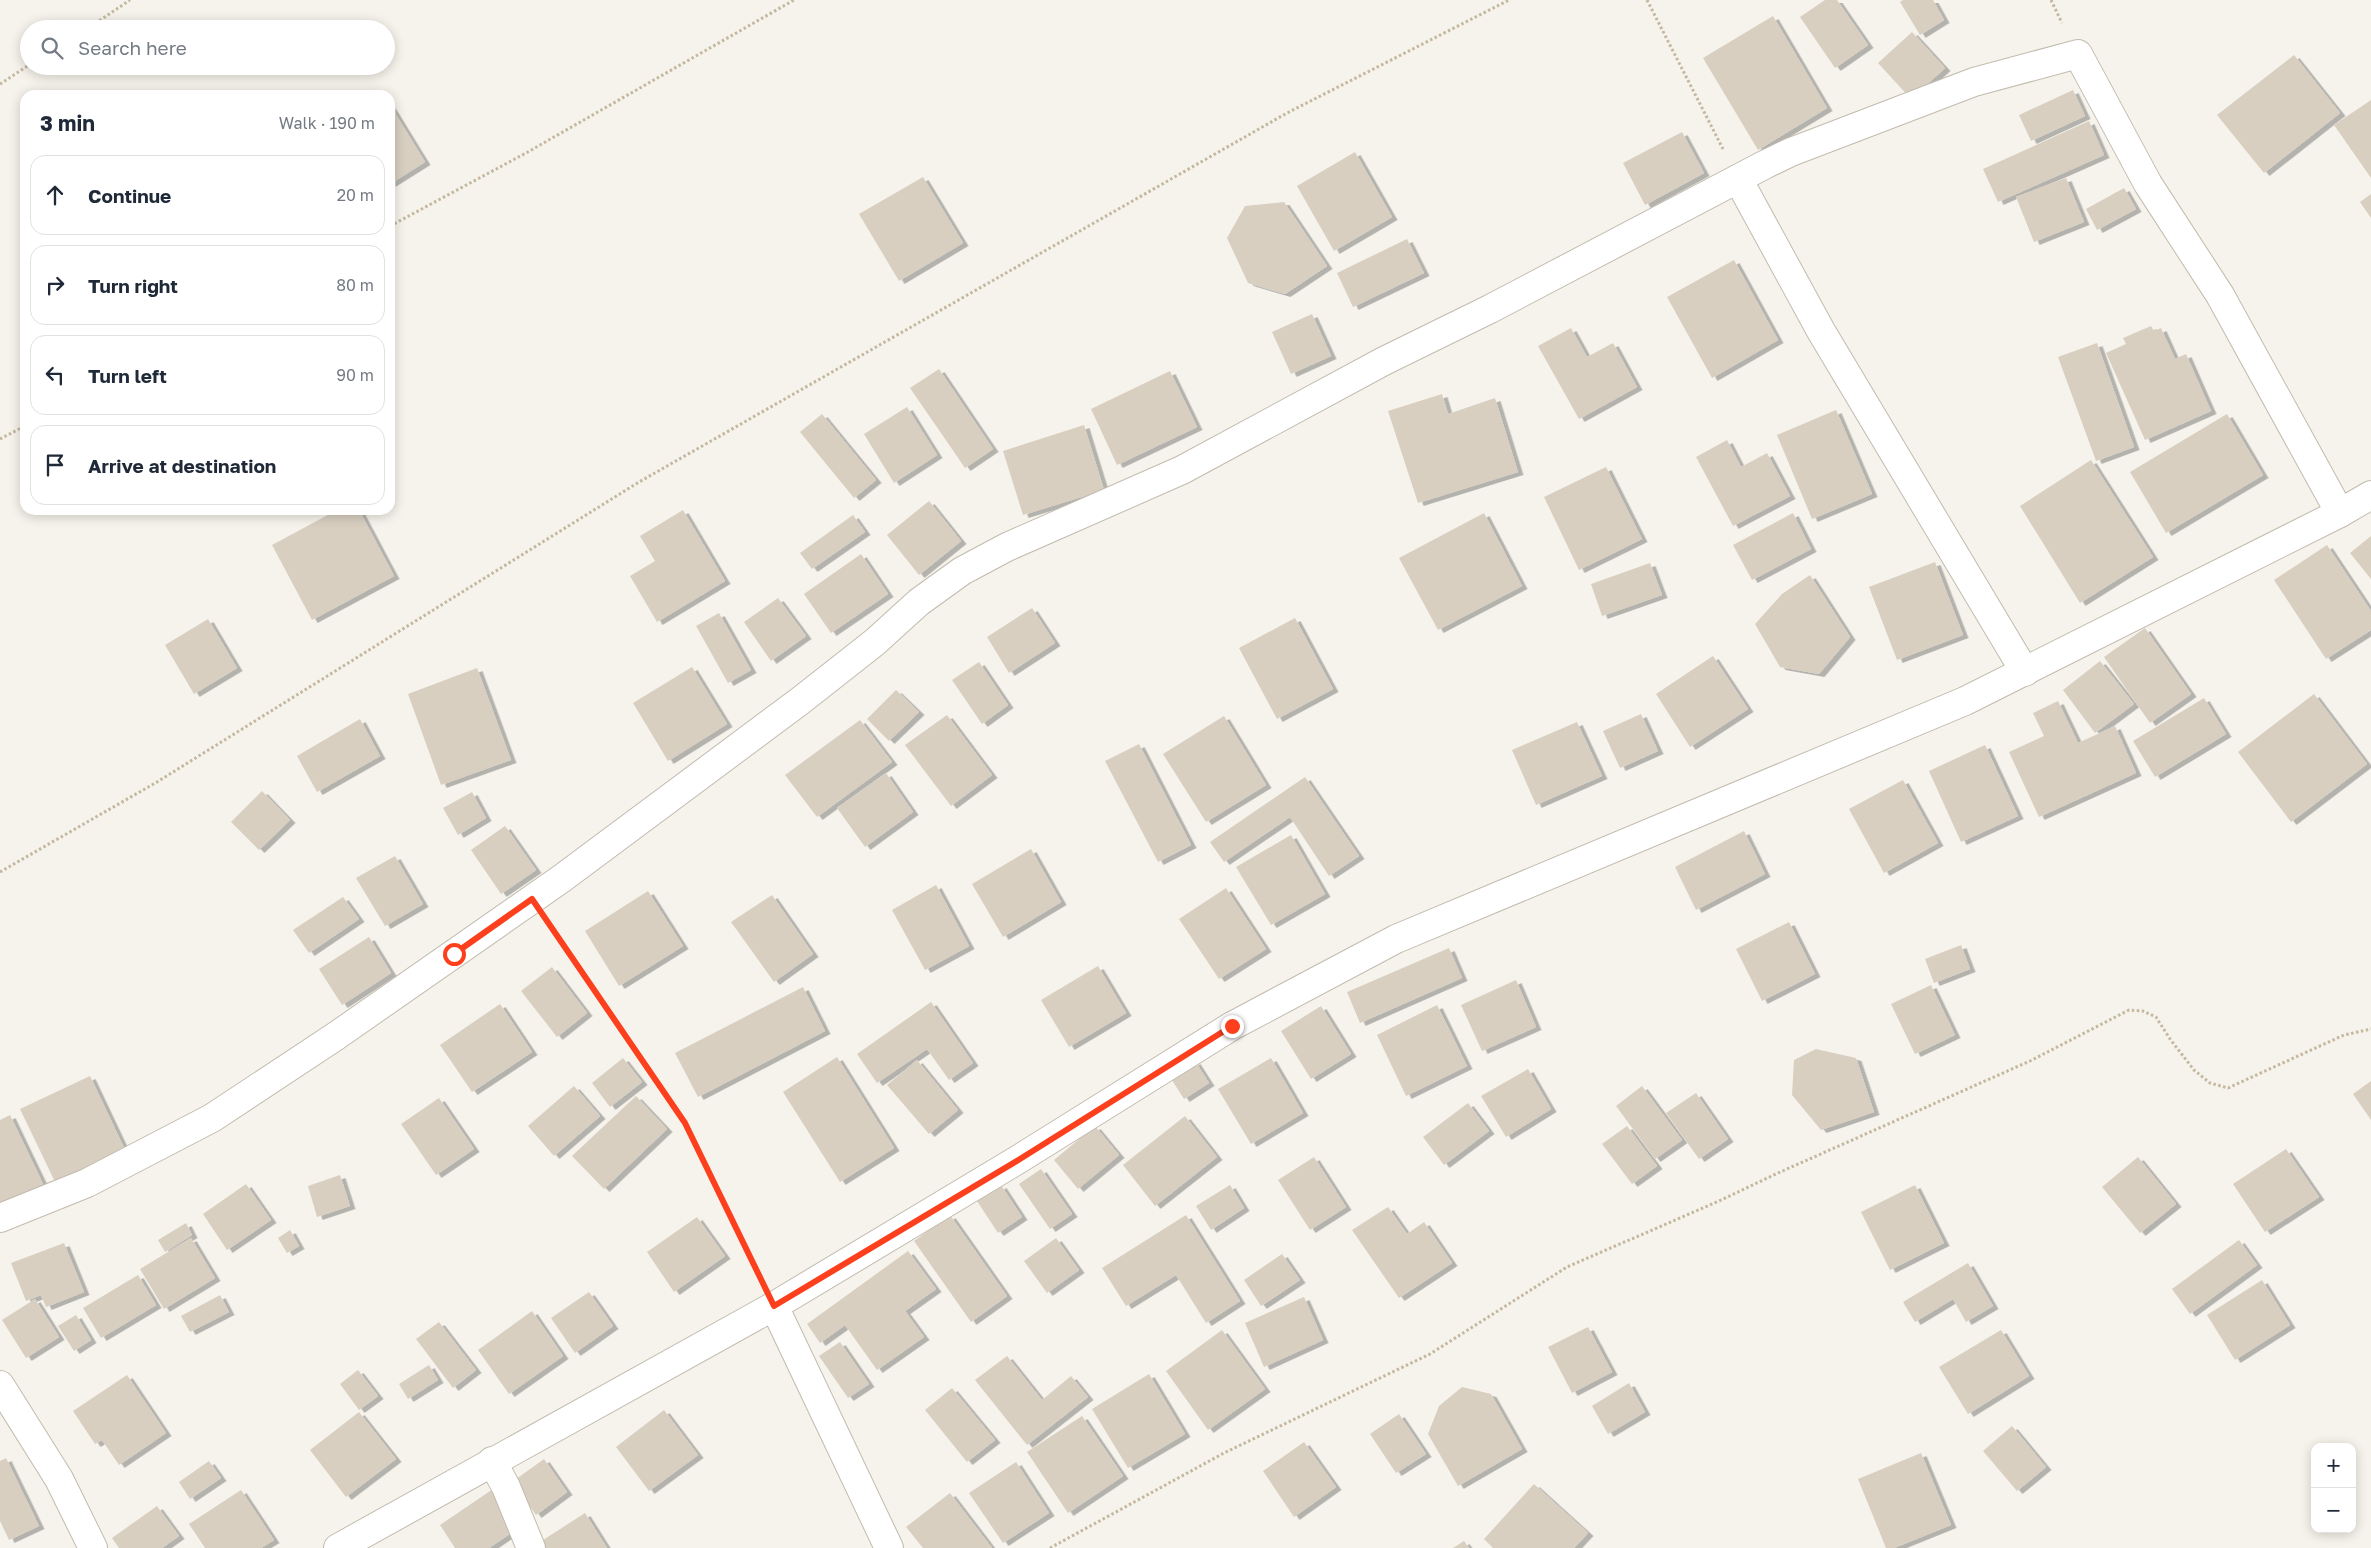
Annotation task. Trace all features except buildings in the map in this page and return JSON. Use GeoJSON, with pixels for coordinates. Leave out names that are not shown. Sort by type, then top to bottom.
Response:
{"type":"FeatureCollection","features":[{"type":"Feature","properties":{"kind":"street"},"geometry":{"type":"LineString","coordinates":[[0,1218],[87,1183],[212,1118],[336,1036],[532,899],[800,701],[875,642],[919,602],[962,571],[1007,548],[1182,470],[1384,362],[1490,309],[1791,152],[1974,82],[2078,54],[2148,184],[2220,295],[2340,513]]}},
{"type":"Feature","properties":{"kind":"street"},"geometry":{"type":"LineString","coordinates":[[1738,179],[1821,331],[2025,672]]}},
{"type":"Feature","properties":{"kind":"street"},"geometry":{"type":"LineString","coordinates":[[338,1548],[774,1306],[1020,1159],[1232,1026],[1396,938],[1965,701],[2340,513],[2371,494]]}},
{"type":"Feature","properties":{"kind":"street"},"geometry":{"type":"LineString","coordinates":[[774,1306],[889,1548]]}},
{"type":"Feature","properties":{"kind":"street"},"geometry":{"type":"LineString","coordinates":[[0,1385],[59,1478],[93,1548]]}},
{"type":"Feature","properties":{"kind":"street"},"geometry":{"type":"LineString","coordinates":[[492,1461],[506,1487],[531,1548]]}},
{"type":"Feature","properties":{"kind":"path"},"geometry":{"type":"LineString","coordinates":[[100,20],[130,0]]}},
{"type":"Feature","properties":{"kind":"path"},"geometry":{"type":"LineString","coordinates":[[395,223],[526,152],[794,0]]}},
{"type":"Feature","properties":{"kind":"path"},"geometry":{"type":"LineString","coordinates":[[0,872],[157,782],[648,477],[1287,113],[1509,0]]}},
{"type":"Feature","properties":{"kind":"path"},"geometry":{"type":"LineString","coordinates":[[1647,0],[1738,179]]}},
{"type":"Feature","properties":{"kind":"path"},"geometry":{"type":"LineString","coordinates":[[0,84],[20,72]]}},
{"type":"Feature","properties":{"kind":"path"},"geometry":{"type":"LineString","coordinates":[[0,439],[20,429]]}},
{"type":"Feature","properties":{"kind":"path"},"geometry":{"type":"LineString","coordinates":[[532,899],[685,1123],[774,1306]]}},
{"type":"Feature","properties":{"kind":"path"},"geometry":{"type":"LineString","coordinates":[[1050,1548],[1224,1453],[1430,1354],[1567,1267],[1719,1202],[1778,1173],[2030,1061],[2129,1010],[2143,1011],[2156,1017],[2194,1070],[2210,1083],[2228,1088],[2344,1035],[2371,1028]]}},
{"type":"Feature","properties":{"kind":"route"},"geometry":{"type":"LineString","coordinates":[[454,954],[532,899],[685,1123],[774,1306],[1020,1159],[1232,1026]]}}]}
